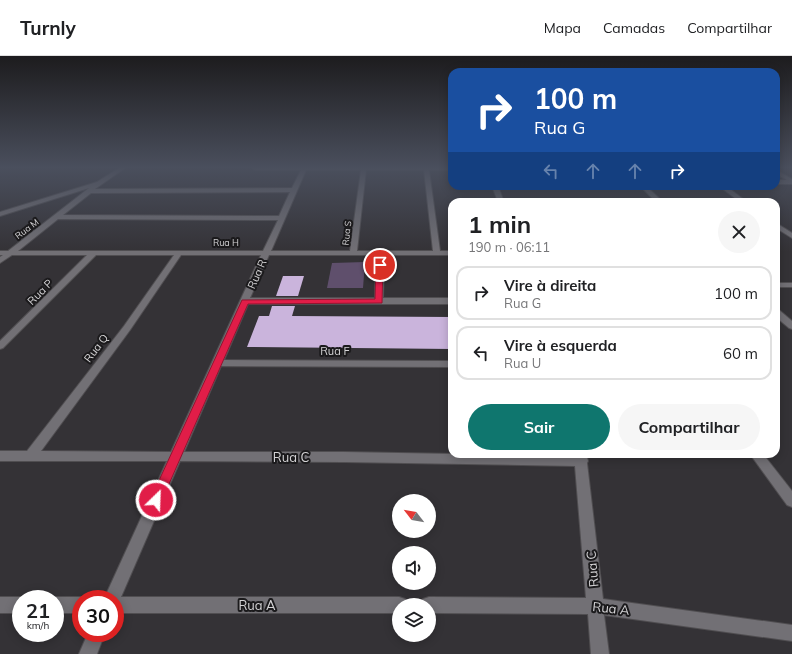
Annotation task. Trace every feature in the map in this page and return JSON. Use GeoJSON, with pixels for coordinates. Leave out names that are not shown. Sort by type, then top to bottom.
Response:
{"type":"FeatureCollection","features":[{"type":"Feature","properties":{"kind":"street"},"geometry":{"type":"LineString","coordinates":[[0,214],[58,196]]}},
{"type":"Feature","properties":{"kind":"street","name":"Rua M"},"geometry":{"type":"LineString","coordinates":[[0,260],[85,196]]}},
{"type":"Feature","properties":{"kind":"street","name":"Rua R"},"geometry":{"type":"LineString","coordinates":[[116,590],[291,196]]}},
{"type":"Feature","properties":{"kind":"street","name":"Rua S"},"geometry":{"type":"LineString","coordinates":[[353,253],[360,196]]}},
{"type":"Feature","properties":{"kind":"street"},"geometry":{"type":"LineString","coordinates":[[430,196],[437,253]]}},
{"type":"Feature","properties":{"kind":"street"},"geometry":{"type":"LineString","coordinates":[[58,217],[282,218]]}},
{"type":"Feature","properties":{"kind":"street"},"geometry":{"type":"LineString","coordinates":[[780,228],[792,236]]}},
{"type":"Feature","properties":{"kind":"street","name":"Rua H"},"geometry":{"type":"LineString","coordinates":[[0,253],[448,253]]}},
{"type":"Feature","properties":{"kind":"street","name":"Rua P"},"geometry":{"type":"LineString","coordinates":[[0,346],[94,253]]}},
{"type":"Feature","properties":{"kind":"street","name":"Rua Q"},"geometry":{"type":"LineString","coordinates":[[30,456],[126,328],[179,253]]}},
{"type":"Feature","properties":{"kind":"street"},"geometry":{"type":"LineString","coordinates":[[379,301],[380,253]]}},
{"type":"Feature","properties":{"kind":"street"},"geometry":{"type":"LineString","coordinates":[[780,285],[792,285]]}},
{"type":"Feature","properties":{"kind":"street"},"geometry":{"type":"LineString","coordinates":[[245,301],[448,301]]}},
{"type":"Feature","properties":{"kind":"street"},"geometry":{"type":"LineString","coordinates":[[780,316],[792,326]]}},
{"type":"Feature","properties":{"kind":"street","name":"Rua F"},"geometry":{"type":"LineString","coordinates":[[217,363],[448,364]]}},
{"type":"Feature","properties":{"kind":"street","name":"Rua C"},"geometry":{"type":"LineString","coordinates":[[0,456],[175,458],[448,457]]}},
{"type":"Feature","properties":{"kind":"street","name":"Rua C"},"geometry":{"type":"LineString","coordinates":[[581,458],[600,654]]}},
{"type":"Feature","properties":{"kind":"street"},"geometry":{"type":"LineString","coordinates":[[759,458],[792,501]]}},
{"type":"Feature","properties":{"kind":"street"},"geometry":{"type":"LineString","coordinates":[[0,605],[12,605]]}},
{"type":"Feature","properties":{"kind":"street","name":"Rua A"},"geometry":{"type":"LineString","coordinates":[[124,605],[392,605]]}},
{"type":"Feature","properties":{"kind":"street","name":"Rua A"},"geometry":{"type":"LineString","coordinates":[[436,605],[596,606],[792,633]]}},
{"type":"Feature","properties":{"kind":"street"},"geometry":{"type":"LineString","coordinates":[[88,654],[93,642]]}},
{"type":"Feature","properties":{"kind":"shaded area"},"geometry":{"type":"Polygon","coordinates":[[[365,262],[363,288],[327,288],[332,263],[365,262]]]}},
{"type":"Feature","properties":{"kind":"building"},"geometry":{"type":"Polygon","coordinates":[[[283,276],[304,276],[298,296],[276,296],[283,276]]]}},
{"type":"Feature","properties":{"kind":"building"},"geometry":{"type":"Polygon","coordinates":[[[272,306],[295,306],[292,316],[448,317],[448,349],[247,347],[259,316],[269,316],[272,306]]]}},
{"type":"Feature","properties":{"kind":"route"},"geometry":{"type":"LineString","coordinates":[[156,500],[245,301],[379,301],[380,265]]}}]}
